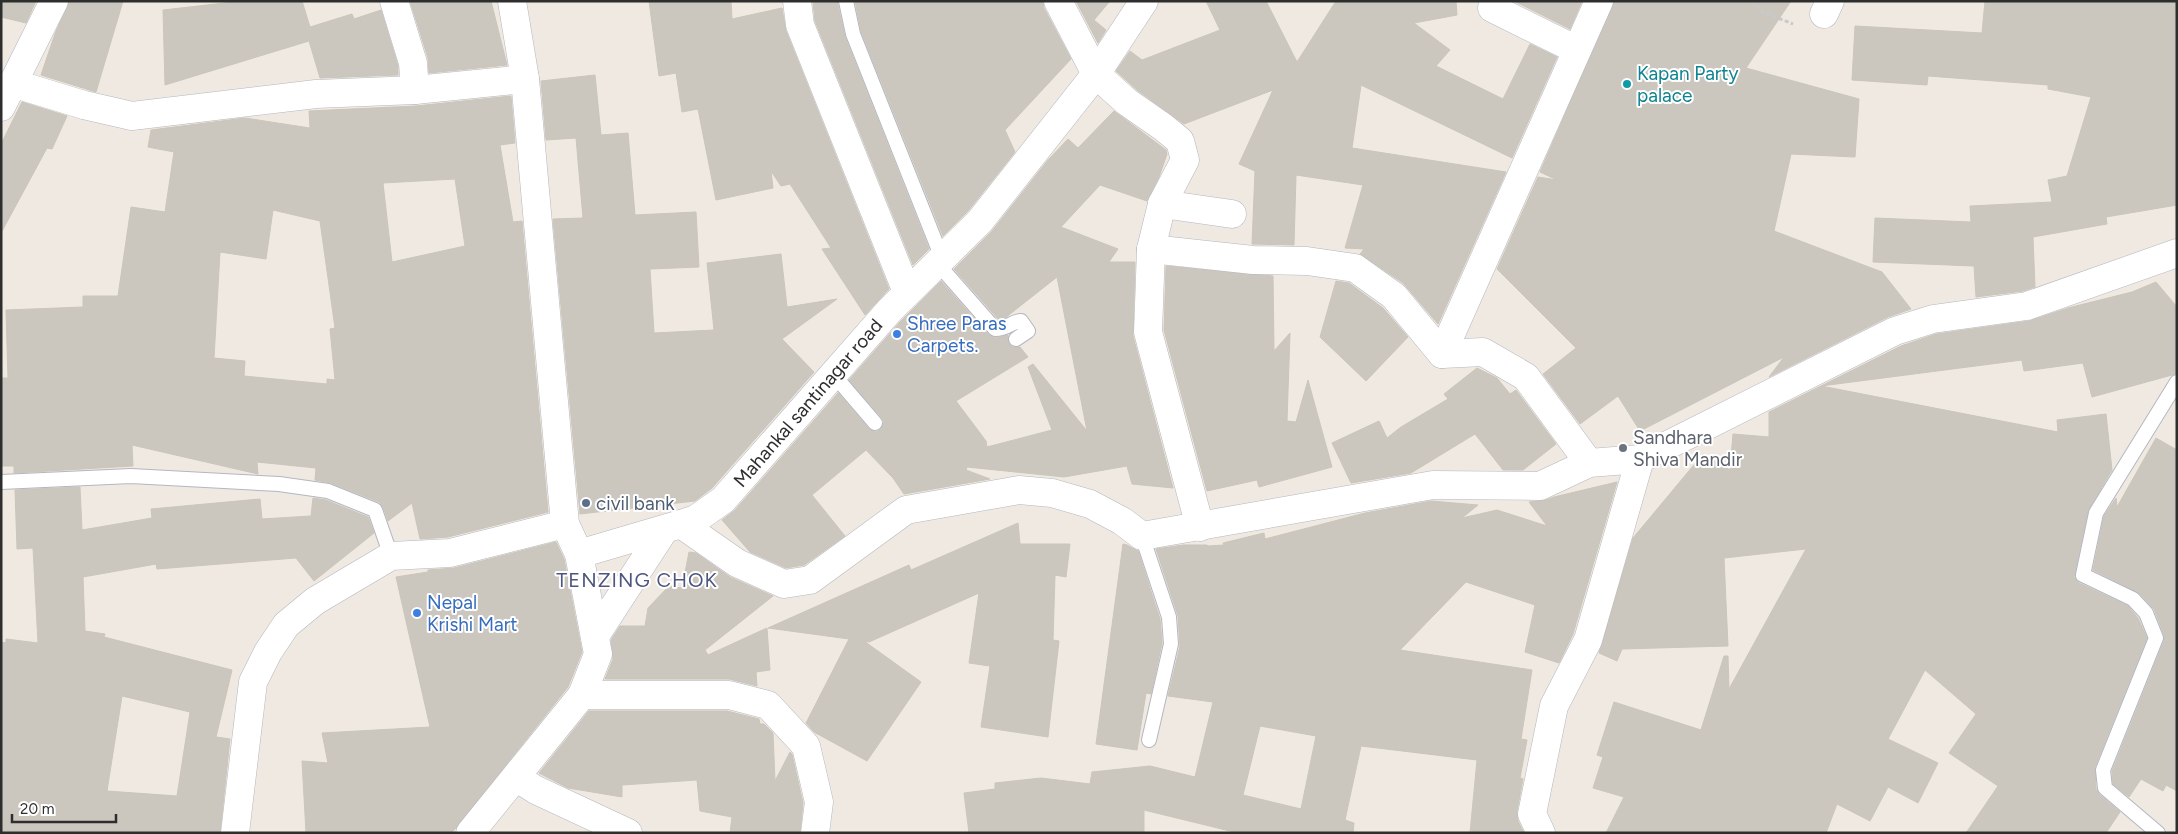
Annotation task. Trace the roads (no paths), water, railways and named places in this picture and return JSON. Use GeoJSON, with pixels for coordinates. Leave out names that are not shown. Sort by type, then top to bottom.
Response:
{"type":"FeatureCollection","features":[{"type":"Feature","properties":{"kind":"street"},"geometry":{"type":"LineString","coordinates":[[54,1],[7,95],[84,105],[132,116],[316,94],[415,90],[525,79]]}},
{"type":"Feature","properties":{"kind":"street"},"geometry":{"type":"LineString","coordinates":[[394,1],[413,63],[415,90]]}},
{"type":"Feature","properties":{"kind":"street"},"geometry":{"type":"LineString","coordinates":[[470,833],[517,778],[582,695],[598,654],[579,554],[565,524],[525,79],[512,1]]}},
{"type":"Feature","properties":{"kind":"street"},"geometry":{"type":"LineString","coordinates":[[797,1],[800,25],[907,292]]}},
{"type":"Feature","properties":{"kind":"street"},"geometry":{"type":"LineString","coordinates":[[1058,1],[1096,74],[1127,102],[1164,127],[1180,141],[1185,160],[1162,204],[1151,249],[1148,332],[1200,527]]}},
{"type":"Feature","properties":{"kind":"street","name":"Mahankal santinagar road"},"geometry":{"type":"LineString","coordinates":[[579,554],[696,519],[723,500],[907,292],[980,221],[1096,74],[1144,1]]}},
{"type":"Feature","properties":{"kind":"street"},"geometry":{"type":"LineString","coordinates":[[1494,1],[1492,8],[1577,50]]}},
{"type":"Feature","properties":{"kind":"street"},"geometry":{"type":"LineString","coordinates":[[1442,354],[1599,1]]}},
{"type":"Feature","properties":{"kind":"street"},"geometry":{"type":"LineString","coordinates":[[1162,204],[1232,214]]}},
{"type":"Feature","properties":{"kind":"street"},"geometry":{"type":"LineString","coordinates":[[1151,249],[1253,260],[1307,262],[1355,268],[1394,296],[1442,354]]}},
{"type":"Feature","properties":{"kind":"street"},"geometry":{"type":"LineString","coordinates":[[595,636],[673,527],[737,563],[784,584],[810,580],[906,510],[1020,490],[1052,493],[1090,504],[1122,521],[1142,536],[1433,485],[1540,486],[1589,463],[1640,459],[1895,331],[1933,319],[2027,306],[2177,253]]}},
{"type":"Feature","properties":{"kind":"street"},"geometry":{"type":"LineString","coordinates":[[1442,354],[1482,352],[1526,377],[1589,463]]}},
{"type":"Feature","properties":{"kind":"street"},"geometry":{"type":"LineString","coordinates":[[1541,833],[1532,814],[1554,706],[1588,640],[1640,459]]}},
{"type":"Feature","properties":{"kind":"street"},"geometry":{"type":"LineString","coordinates":[[235,833],[253,682],[268,652],[286,626],[315,601],[391,556],[450,553],[565,524]]}},
{"type":"Feature","properties":{"kind":"street"},"geometry":{"type":"LineString","coordinates":[[582,695],[729,695],[768,705],[806,746],[819,802],[815,833]]}},
{"type":"Feature","properties":{"kind":"street"},"geometry":{"type":"LineString","coordinates":[[517,778],[536,790],[628,833]]}},
{"type":"Feature","properties":{"kind":"lane"},"geometry":{"type":"LineString","coordinates":[[846,1],[853,34],[940,261],[995,329],[1005,329],[1015,321],[1021,321],[1028,331],[1016,339]]}},
{"type":"Feature","properties":{"kind":"lane"},"geometry":{"type":"LineString","coordinates":[[833,374],[875,423]]}},
{"type":"Feature","properties":{"kind":"lane"},"geometry":{"type":"LineString","coordinates":[[2158,833],[2106,788],[2103,770],[2156,638],[2146,613],[2133,599],[2083,575],[2096,513],[2177,382]]}},
{"type":"Feature","properties":{"kind":"lane"},"geometry":{"type":"LineString","coordinates":[[1,482],[131,476],[279,484],[328,491],[375,510],[391,556]]}},
{"type":"Feature","properties":{"kind":"lane"},"geometry":{"type":"LineString","coordinates":[[1142,536],[1169,617],[1171,644],[1149,740]]}},
{"type":"Feature","properties":{"kind":"place","name":"Kapan Party palace"},"geometry":{"type":"Point","coordinates":[1627,84]}},
{"type":"Feature","properties":{"kind":"place","name":"Shree Paras Carpets."},"geometry":{"type":"Point","coordinates":[897,334]}},
{"type":"Feature","properties":{"kind":"place","name":"Sandhara Shiva Mandir"},"geometry":{"type":"Point","coordinates":[1623,448]}},
{"type":"Feature","properties":{"kind":"place","name":"civil bank"},"geometry":{"type":"Point","coordinates":[586,503]}},
{"type":"Feature","properties":{"kind":"place","name":"Nepal Krishi Mart"},"geometry":{"type":"Point","coordinates":[417,613]}},
{"type":"Feature","properties":{"kind":"district","name":"TENZING CHOK"},"geometry":{"type":"Point","coordinates":[637,580]}}]}
